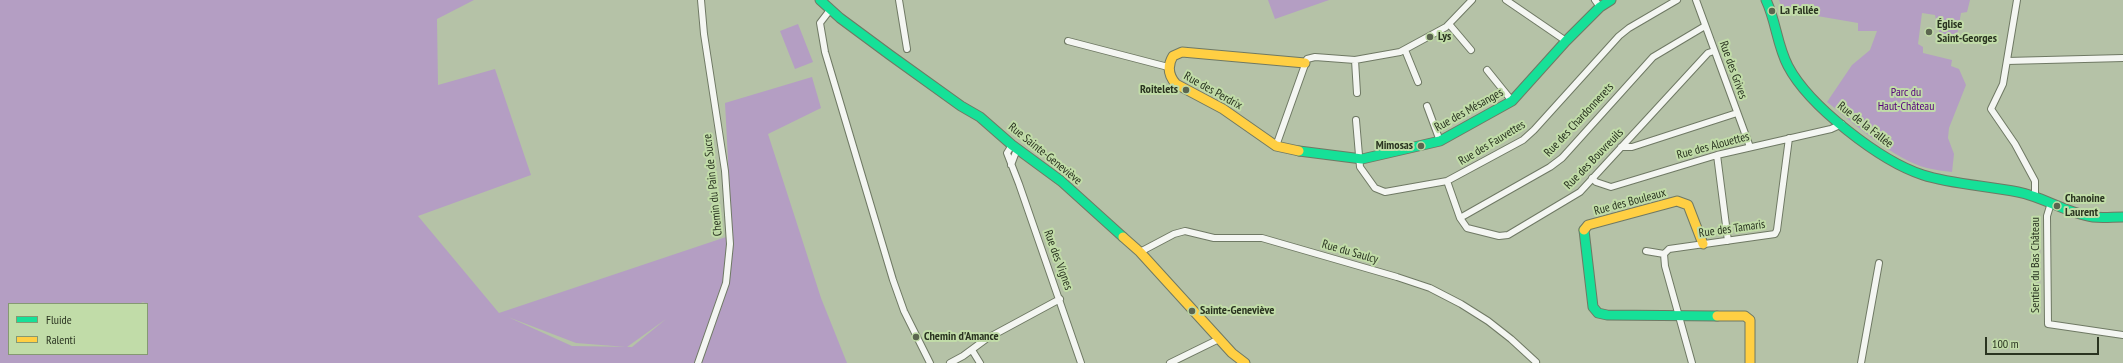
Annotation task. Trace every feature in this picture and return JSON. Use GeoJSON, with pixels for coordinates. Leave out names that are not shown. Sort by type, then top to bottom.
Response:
{"type":"FeatureCollection","features":[{"type":"Feature","properties":{"kind":"street","name":"Chemin du Pain de Sucre"},"geometry":{"type":"LineString","coordinates":[[698,363],[726,283],[730,244],[725,171],[704,34],[701,0]]}},
{"type":"Feature","properties":{"kind":"street","name":"Rue Sainte-Geneviève"},"geometry":{"type":"LineString","coordinates":[[820,0],[830,10],[930,84],[980,117],[1014,147],[1029,156],[1061,181],[1140,252],[1218,339],[1245,363]]}},
{"type":"Feature","properties":{"kind":"street"},"geometry":{"type":"LineString","coordinates":[[899,0],[907,49]]}},
{"type":"Feature","properties":{"kind":"street"},"geometry":{"type":"LineString","coordinates":[[1276,146],[1304,62],[1307,59],[1312,57],[1355,60],[1405,50],[1449,24],[1472,0]]}},
{"type":"Feature","properties":{"kind":"street"},"geometry":{"type":"LineString","coordinates":[[1506,0],[1566,41]]}},
{"type":"Feature","properties":{"kind":"street","name":"Rue des Mésanges"},"geometry":{"type":"LineString","coordinates":[[1276,146],[1287,150],[1359,159],[1440,141],[1512,101],[1598,4],[1611,0]]}},
{"type":"Feature","properties":{"kind":"street","name":"Rue des Fauvettes"},"geometry":{"type":"LineString","coordinates":[[1359,159],[1360,167],[1375,188],[1380,191],[1385,192],[1447,181],[1523,140],[1534,130],[1619,36],[1629,28],[1677,0]]}},
{"type":"Feature","properties":{"kind":"street","name":"Rue des Grives"},"geometry":{"type":"LineString","coordinates":[[1696,0],[1750,147]]}},
{"type":"Feature","properties":{"kind":"street","name":"Rue de la Fallée"},"geometry":{"type":"LineString","coordinates":[[1766,0],[1772,11],[1780,46],[1792,72],[1811,97],[1868,145],[1911,171],[2035,196],[2067,210],[2093,217],[2123,218]]}},
{"type":"Feature","properties":{"kind":"street"},"geometry":{"type":"LineString","coordinates":[[2017,0],[2003,84],[1991,109],[2015,144],[2035,181],[2035,196]]}},
{"type":"Feature","properties":{"kind":"street"},"geometry":{"type":"LineString","coordinates":[[830,10],[820,23],[826,52],[892,280],[910,324],[930,363]]}},
{"type":"Feature","properties":{"kind":"street"},"geometry":{"type":"LineString","coordinates":[[1449,24],[1471,50]]}},
{"type":"Feature","properties":{"kind":"street","name":"Rue des Chardonnerets"},"geometry":{"type":"LineString","coordinates":[[1460,218],[1550,167],[1562,158],[1652,57],[1705,26]]}},
{"type":"Feature","properties":{"kind":"street"},"geometry":{"type":"LineString","coordinates":[[1068,41],[1168,67]]}},
{"type":"Feature","properties":{"kind":"street"},"geometry":{"type":"LineString","coordinates":[[1405,50],[1418,82]]}},
{"type":"Feature","properties":{"kind":"street","name":"Rue des Bouvreuils"},"geometry":{"type":"LineString","coordinates":[[1460,218],[1467,228],[1504,236],[1574,198],[1708,52],[1714,51]]}},
{"type":"Feature","properties":{"kind":"street","name":"Rue des Perdrix"},"geometry":{"type":"LineString","coordinates":[[1276,146],[1224,109],[1176,84],[1171,80],[1168,67],[1172,56],[1182,52],[1304,62]]}},
{"type":"Feature","properties":{"kind":"street"},"geometry":{"type":"LineString","coordinates":[[2007,61],[2123,58]]}},
{"type":"Feature","properties":{"kind":"street"},"geometry":{"type":"LineString","coordinates":[[1355,60],[1357,93]]}},
{"type":"Feature","properties":{"kind":"street"},"geometry":{"type":"LineString","coordinates":[[1487,70],[1512,101]]}},
{"type":"Feature","properties":{"kind":"street"},"geometry":{"type":"LineString","coordinates":[[1427,106],[1440,141]]}},
{"type":"Feature","properties":{"kind":"street"},"geometry":{"type":"LineString","coordinates":[[1621,147],[1632,147],[1737,113]]}},
{"type":"Feature","properties":{"kind":"street"},"geometry":{"type":"LineString","coordinates":[[1356,120],[1359,159]]}},
{"type":"Feature","properties":{"kind":"street","name":"Rue des Alouettes"},"geometry":{"type":"LineString","coordinates":[[1592,178],[1596,182],[1611,187],[1717,155],[1831,129],[1842,124]]}},
{"type":"Feature","properties":{"kind":"street","name":"Rue des Tamaris"},"geometry":{"type":"LineString","coordinates":[[1664,254],[1669,249],[1771,235],[1777,230],[1789,138]]}},
{"type":"Feature","properties":{"kind":"street","name":"Rue des Vignes"},"geometry":{"type":"LineString","coordinates":[[1014,147],[1011,166],[1060,299],[1081,363]]}},
{"type":"Feature","properties":{"kind":"street"},"geometry":{"type":"LineString","coordinates":[[1717,155],[1728,241]]}},
{"type":"Feature","properties":{"kind":"street"},"geometry":{"type":"LineString","coordinates":[[1447,181],[1460,218]]}},
{"type":"Feature","properties":{"kind":"street","name":"Rue des Bouleaux"},"geometry":{"type":"LineString","coordinates":[[1679,315],[1607,315],[1596,311],[1593,307],[1583,232],[1588,225],[1680,201],[1688,205],[1703,244]]}},
{"type":"Feature","properties":{"kind":"street","name":"Sentier du Bas Château"},"geometry":{"type":"LineString","coordinates":[[2051,203],[2047,216],[2047,322],[2051,326],[2123,335]]}},
{"type":"Feature","properties":{"kind":"street","name":"Rue du Saulcy"},"geometry":{"type":"LineString","coordinates":[[1140,252],[1174,234],[1185,231],[1214,238],[1262,238],[1430,288],[1461,304],[1488,321],[1511,339],[1536,362]]}},
{"type":"Feature","properties":{"kind":"street"},"geometry":{"type":"LineString","coordinates":[[1646,251],[1664,254],[1665,266],[1692,363]]}},
{"type":"Feature","properties":{"kind":"street"},"geometry":{"type":"LineString","coordinates":[[1861,363],[1879,263]]}},
{"type":"Feature","properties":{"kind":"street"},"geometry":{"type":"LineString","coordinates":[[950,363],[972,350],[986,339],[1060,299]]}},
{"type":"Feature","properties":{"kind":"street"},"geometry":{"type":"LineString","coordinates":[[1679,315],[1748,318],[1751,324],[1750,363]]}},
{"type":"Feature","properties":{"kind":"street"},"geometry":{"type":"LineString","coordinates":[[1170,363],[1218,339]]}},
{"type":"Feature","properties":{"kind":"street"},"geometry":{"type":"LineString","coordinates":[[972,350],[980,363]]}},
{"type":"Feature","properties":{"kind":"street","name":"Rue Sainte-Geneviève"},"geometry":{"type":"LineString","coordinates":[[1232,353],[1238,363]]}},
{"type":"Feature","properties":{"kind":"green space"},"geometry":{"type":"Polygon","coordinates":[[[0,0],[474,0],[437,19],[438,85],[495,69],[531,175],[418,216],[499,313],[732,235],[725,103],[812,77],[821,108],[768,134],[821,298],[847,363],[0,363],[0,0]],[[508,317],[572,346],[626,347],[576,343],[508,317]],[[666,319],[627,347],[632,347],[666,319]]]}},
{"type":"Feature","properties":{"kind":"green space"},"geometry":{"type":"Polygon","coordinates":[[[1268,0],[1329,0],[1275,19],[1268,0]]]}},
{"type":"Feature","properties":{"kind":"green space","name":"Parc du Haut-Château"},"geometry":{"type":"Polygon","coordinates":[[[1779,0],[1970,0],[1967,12],[1961,13],[1957,36],[1939,33],[1941,21],[1936,20],[1935,15],[1922,13],[1918,44],[1923,47],[1923,53],[1952,60],[1951,66],[1959,69],[1966,85],[1949,128],[1948,138],[1954,154],[1952,172],[1927,168],[1902,157],[1875,140],[1827,102],[1852,65],[1870,50],[1877,31],[1858,31],[1858,23],[1788,11],[1784,13],[1779,0]]]}},
{"type":"Feature","properties":{"kind":"green space"},"geometry":{"type":"Polygon","coordinates":[[[798,24],[813,62],[795,69],[780,31],[798,24]]]}},
{"type":"Feature","properties":{"kind":"traffic: fast"},"geometry":{"type":"LineString","coordinates":[[820,0],[840,18],[890,55],[961,106],[980,117],[1012,145],[1061,181],[1123,237]]}},
{"type":"Feature","properties":{"kind":"traffic: fast"},"geometry":{"type":"LineString","coordinates":[[1299,151],[1362,159],[1440,141],[1512,101],[1566,41],[1600,7],[1611,0]]}},
{"type":"Feature","properties":{"kind":"traffic: fast"},"geometry":{"type":"LineString","coordinates":[[1766,0],[1784,58],[1798,82],[1812,98],[1847,130],[1887,158],[1906,168],[1934,178],[2028,194],[2083,215],[2093,217],[2123,217]]}},
{"type":"Feature","properties":{"kind":"traffic: fast"},"geometry":{"type":"LineString","coordinates":[[1584,230],[1593,307],[1598,313],[1607,315],[1717,316]]}},
{"type":"Feature","properties":{"kind":"traffic: slow"},"geometry":{"type":"LineString","coordinates":[[1299,151],[1276,146],[1223,109],[1176,84],[1171,77],[1169,67],[1173,56],[1182,52],[1305,63]]}},
{"type":"Feature","properties":{"kind":"traffic: slow"},"geometry":{"type":"LineString","coordinates":[[1584,230],[1588,225],[1677,201],[1688,205],[1703,244]]}},
{"type":"Feature","properties":{"kind":"traffic: slow"},"geometry":{"type":"LineString","coordinates":[[1123,237],[1140,252],[1232,353],[1245,363]]}},
{"type":"Feature","properties":{"kind":"traffic: slow"},"geometry":{"type":"LineString","coordinates":[[1717,316],[1745,316],[1750,320],[1750,363]]}},
{"type":"Feature","properties":{"kind":"place","name":"La Fallée"},"geometry":{"type":"Point","coordinates":[1772,11]}},
{"type":"Feature","properties":{"kind":"place","name":"Église Saint-Georges"},"geometry":{"type":"Point","coordinates":[1929,32]}},
{"type":"Feature","properties":{"kind":"place","name":"Lys"},"geometry":{"type":"Point","coordinates":[1430,37]}},
{"type":"Feature","properties":{"kind":"place","name":"Roitelets"},"geometry":{"type":"Point","coordinates":[1186,90]}},
{"type":"Feature","properties":{"kind":"place","name":"Mimosas"},"geometry":{"type":"Point","coordinates":[1421,146]}},
{"type":"Feature","properties":{"kind":"place","name":"Chanoine Laurent"},"geometry":{"type":"Point","coordinates":[2057,206]}},
{"type":"Feature","properties":{"kind":"place","name":"Sainte-Geneviève"},"geometry":{"type":"Point","coordinates":[1192,311]}},
{"type":"Feature","properties":{"kind":"place","name":"Chemin d'Amance"},"geometry":{"type":"Point","coordinates":[916,337]}}]}
